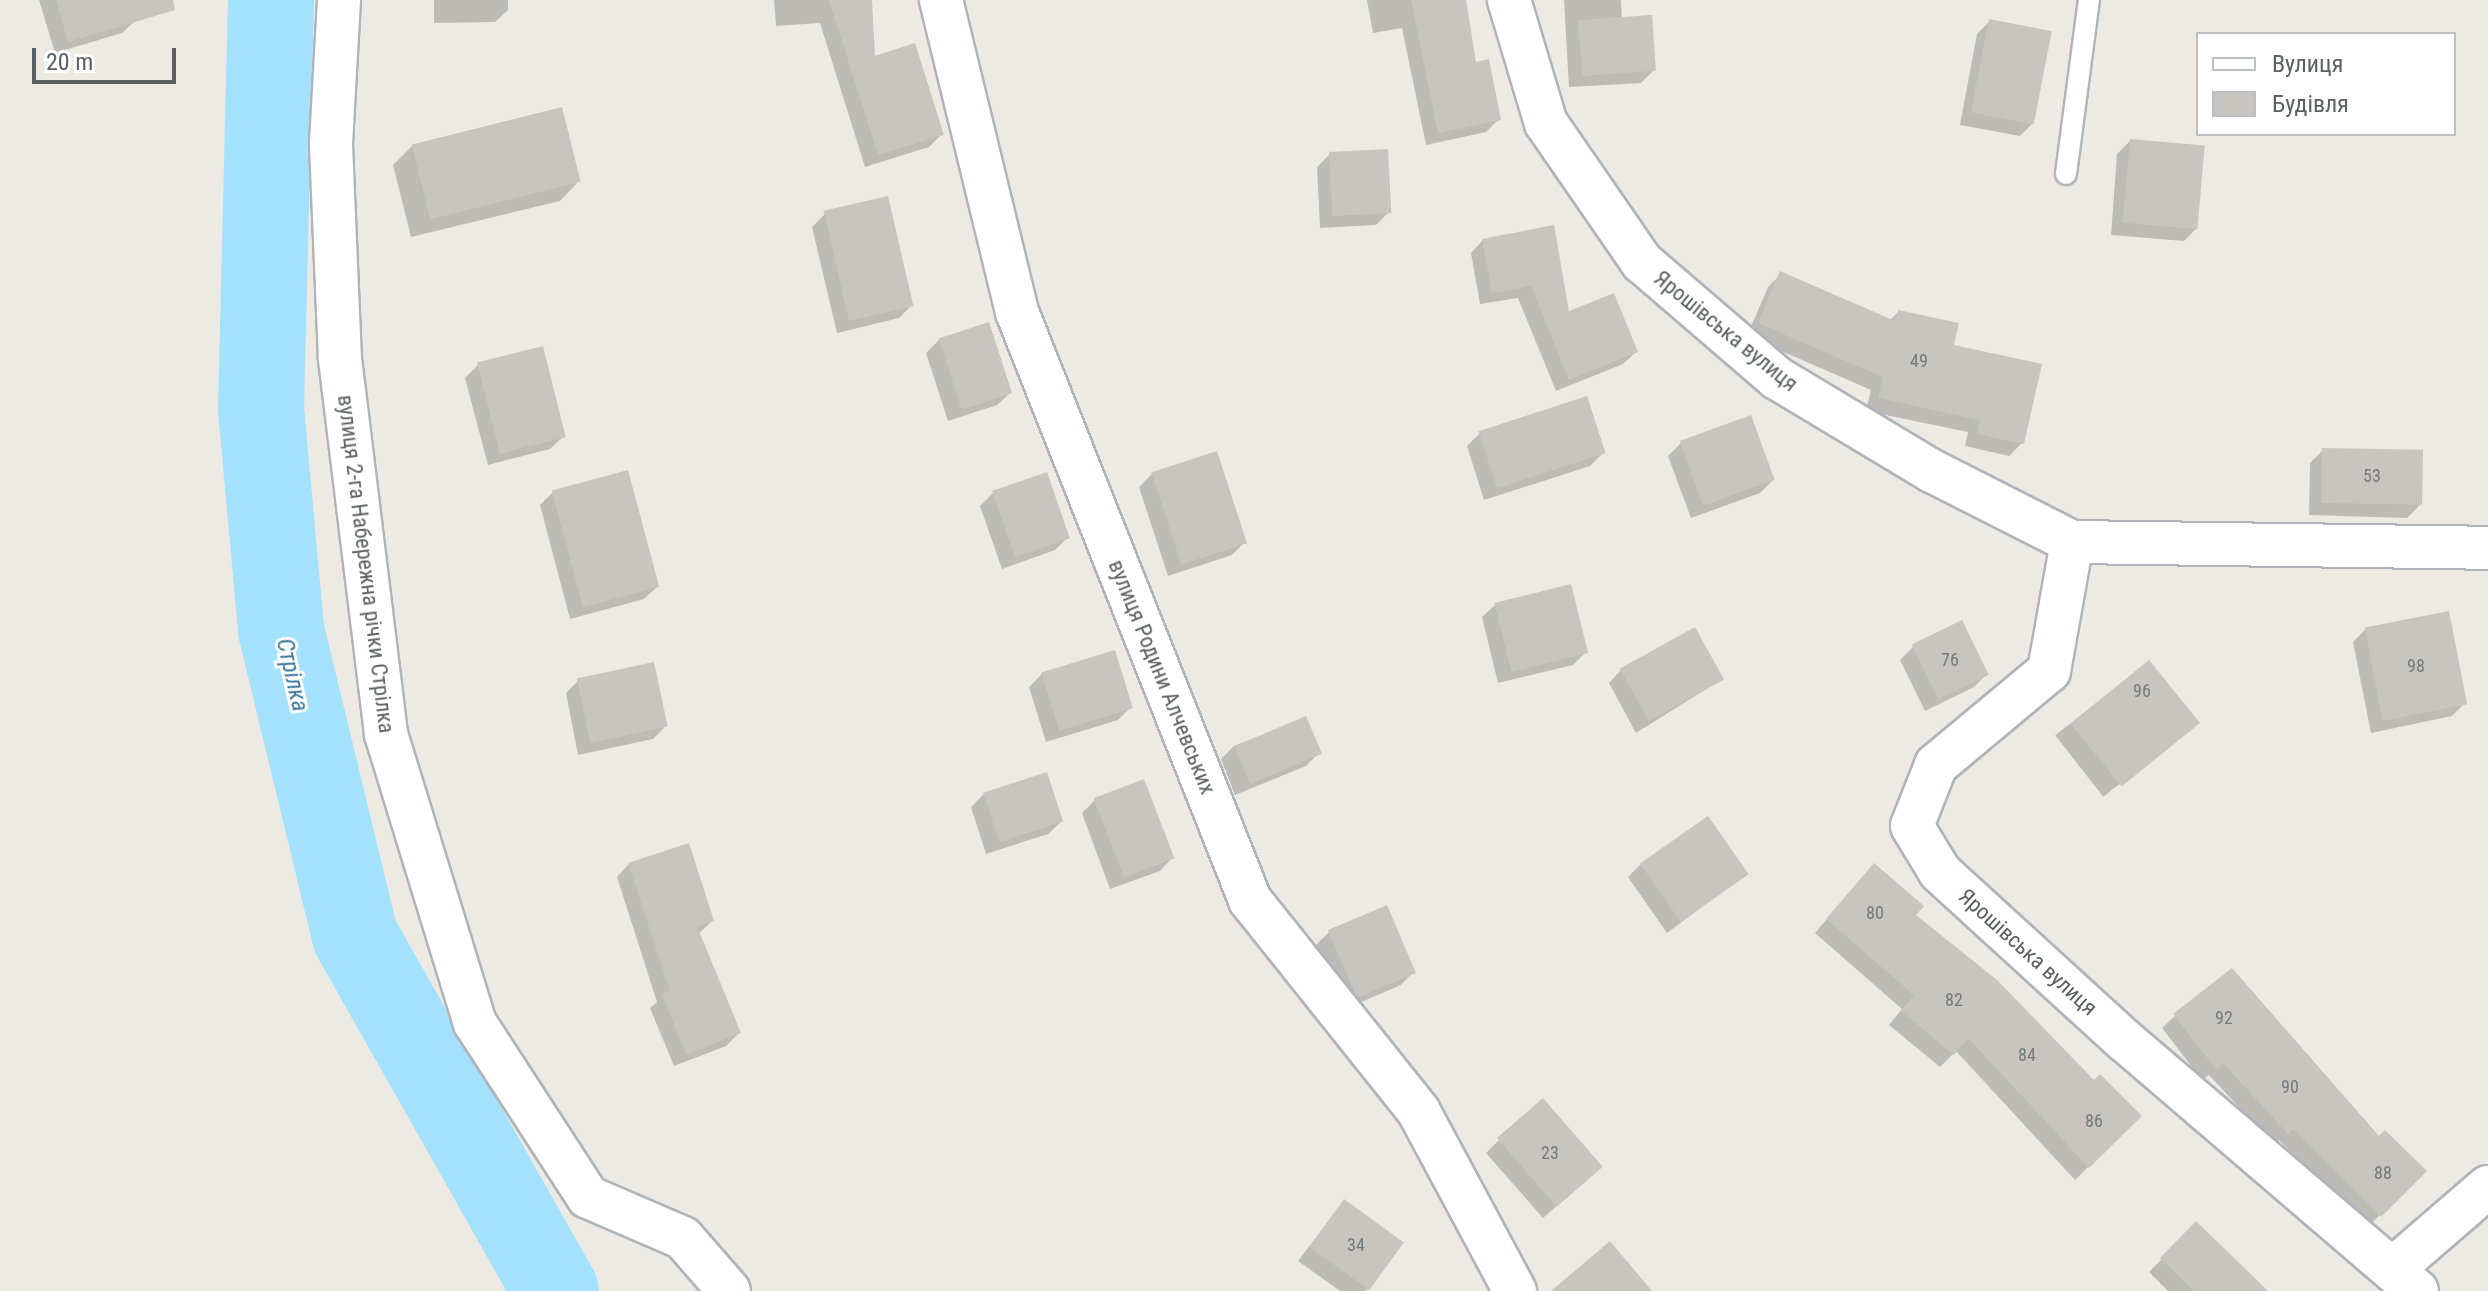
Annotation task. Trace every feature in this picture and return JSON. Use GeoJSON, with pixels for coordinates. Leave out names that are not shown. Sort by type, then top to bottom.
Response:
{"type":"FeatureCollection","features":[{"type":"Feature","properties":{"kind":"street","name":"вулиця 2-га Набережна річки Стрілка"},"geometry":{"type":"LineString","coordinates":[[339,0],[331,145],[340,359],[391,749],[475,1023],[588,1197],[683,1238],[729,1291]]}},
{"type":"Feature","properties":{"kind":"street","name":"вулиця Родини Алчевських"},"geometry":{"type":"LineString","coordinates":[[941,0],[1017,312],[1250,900],[1419,1112],[1515,1291]]}},
{"type":"Feature","properties":{"kind":"street","name":"Ярошівська вулиця"},"geometry":{"type":"LineString","coordinates":[[1509,0],[1546,123],[1642,262],[1777,378],[1932,471],[2072,542],[2488,548]]}},
{"type":"Feature","properties":{"kind":"street","name":"Ярошівська вулиця"},"geometry":{"type":"LineString","coordinates":[[2072,542],[2049,671],[1936,765],[1912,826],[1940,872],[2125,1041],[2406,1279]]}},
{"type":"Feature","properties":{"kind":"street"},"geometry":{"type":"LineString","coordinates":[[2406,1279],[2488,1187]]}},
{"type":"Feature","properties":{"kind":"lane"},"geometry":{"type":"LineString","coordinates":[[2066,174],[2089,0]]}},
{"type":"Feature","properties":{"kind":"building"},"geometry":{"type":"Polygon","coordinates":[[[56,0],[173,0],[175,10],[68,42],[56,0]]]}},
{"type":"Feature","properties":{"kind":"building"},"geometry":{"type":"Polygon","coordinates":[[[829,0],[872,0],[875,56],[915,43],[944,135],[878,155],[829,0]]]}},
{"type":"Feature","properties":{"kind":"building"},"geometry":{"type":"Polygon","coordinates":[[[1411,0],[1466,0],[1476,62],[1489,59],[1501,120],[1438,133],[1411,0]]]}},
{"type":"Feature","properties":{"kind":"building"},"geometry":{"type":"Polygon","coordinates":[[[1652,15],[1656,71],[1582,76],[1578,20],[1652,15]]]}},
{"type":"Feature","properties":{"kind":"building"},"geometry":{"type":"Polygon","coordinates":[[[1989,19],[2052,31],[2034,124],[1971,112],[1989,19]]]}},
{"type":"Feature","properties":{"kind":"building"},"geometry":{"type":"Polygon","coordinates":[[[562,107],[581,182],[430,219],[412,144],[562,107]]]}},
{"type":"Feature","properties":{"kind":"building"},"geometry":{"type":"Polygon","coordinates":[[[2130,139],[2205,146],[2197,229],[2123,223],[2130,139]]]}},
{"type":"Feature","properties":{"kind":"building"},"geometry":{"type":"Polygon","coordinates":[[[1388,149],[1391,213],[1332,216],[1329,152],[1388,149]]]}},
{"type":"Feature","properties":{"kind":"building"},"geometry":{"type":"Polygon","coordinates":[[[888,196],[913,306],[849,321],[824,211],[888,196]]]}},
{"type":"Feature","properties":{"kind":"building"},"geometry":{"type":"Polygon","coordinates":[[[1554,225],[1569,311],[1614,293],[1638,352],[1569,380],[1531,286],[1492,293],[1482,239],[1554,225]]]}},
{"type":"Feature","properties":{"kind":"building"},"geometry":{"type":"Polygon","coordinates":[[[1780,271],[1895,321],[1898,310],[1959,323],[1954,345],[2042,364],[2024,444],[1977,434],[1980,420],[1878,398],[1883,377],[1758,323],[1780,271]]]}},
{"type":"Feature","properties":{"kind":"building"},"geometry":{"type":"Polygon","coordinates":[[[989,322],[1012,393],[962,410],[939,338],[989,322]]]}},
{"type":"Feature","properties":{"kind":"building"},"geometry":{"type":"Polygon","coordinates":[[[543,346],[566,437],[500,454],[477,362],[543,346]]]}},
{"type":"Feature","properties":{"kind":"building"},"geometry":{"type":"Polygon","coordinates":[[[1587,396],[1606,453],[1497,488],[1479,431],[1587,396]]]}},
{"type":"Feature","properties":{"kind":"building"},"geometry":{"type":"Polygon","coordinates":[[[1751,415],[1775,480],[1703,506],[1680,441],[1751,415]]]}},
{"type":"Feature","properties":{"kind":"building"},"geometry":{"type":"Polygon","coordinates":[[[2322,448],[2423,450],[2422,505],[2321,503],[2322,448]]]}},
{"type":"Feature","properties":{"kind":"building"},"geometry":{"type":"Polygon","coordinates":[[[1217,451],[1247,543],[1181,565],[1151,472],[1217,451]]]}},
{"type":"Feature","properties":{"kind":"building"},"geometry":{"type":"Polygon","coordinates":[[[628,470],[659,587],[583,607],[552,490],[628,470]]]}},
{"type":"Feature","properties":{"kind":"building"},"geometry":{"type":"Polygon","coordinates":[[[1047,472],[1070,538],[1015,557],[992,491],[1047,472]]]}},
{"type":"Feature","properties":{"kind":"building"},"geometry":{"type":"Polygon","coordinates":[[[1571,584],[1588,653],[1512,672],[1494,603],[1571,584]]]}},
{"type":"Feature","properties":{"kind":"building"},"geometry":{"type":"Polygon","coordinates":[[[2449,611],[2467,704],[2383,721],[2365,627],[2449,611]]]}},
{"type":"Feature","properties":{"kind":"building"},"geometry":{"type":"Polygon","coordinates":[[[1962,620],[1989,675],[1938,699],[1912,645],[1962,620]]]}},
{"type":"Feature","properties":{"kind":"building"},"geometry":{"type":"Polygon","coordinates":[[[1695,627],[1724,679],[1649,721],[1620,669],[1695,627]]]}},
{"type":"Feature","properties":{"kind":"building"},"geometry":{"type":"Polygon","coordinates":[[[1115,650],[1133,708],[1059,731],[1041,673],[1115,650]]]}},
{"type":"Feature","properties":{"kind":"building"},"geometry":{"type":"Polygon","coordinates":[[[2149,660],[2200,723],[2121,787],[2071,724],[2149,660]]]}},
{"type":"Feature","properties":{"kind":"building"},"geometry":{"type":"Polygon","coordinates":[[[654,662],[668,727],[590,743],[577,678],[654,662]]]}},
{"type":"Feature","properties":{"kind":"building"},"geometry":{"type":"Polygon","coordinates":[[[1306,716],[1322,754],[1250,784],[1234,746],[1306,716]]]}},
{"type":"Feature","properties":{"kind":"building"},"geometry":{"type":"Polygon","coordinates":[[[1047,772],[1063,821],[999,842],[983,793],[1047,772]]]}},
{"type":"Feature","properties":{"kind":"building"},"geometry":{"type":"Polygon","coordinates":[[[1144,779],[1174,858],[1124,878],[1094,798],[1144,779]]]}},
{"type":"Feature","properties":{"kind":"building"},"geometry":{"type":"Polygon","coordinates":[[[1708,816],[1749,874],[1681,922],[1640,864],[1708,816]]]}},
{"type":"Feature","properties":{"kind":"building"},"geometry":{"type":"Polygon","coordinates":[[[689,843],[714,921],[697,926],[741,1033],[686,1055],[662,994],[670,991],[628,863],[689,843]]]}},
{"type":"Feature","properties":{"kind":"building"},"geometry":{"type":"Polygon","coordinates":[[[1874,863],[1924,906],[1916,915],[1997,980],[2094,1080],[2100,1074],[2142,1116],[2089,1168],[1968,1038],[1954,1055],[1901,1011],[1914,995],[1826,919],[1874,863]]]}},
{"type":"Feature","properties":{"kind":"building"},"geometry":{"type":"Polygon","coordinates":[[[1387,905],[1416,973],[1357,998],[1328,930],[1387,905]]]}},
{"type":"Feature","properties":{"kind":"building"},"geometry":{"type":"Polygon","coordinates":[[[2232,968],[2379,1136],[2385,1130],[2427,1171],[2381,1217],[2293,1129],[2288,1134],[2223,1063],[2216,1069],[2173,1014],[2232,968]]]}},
{"type":"Feature","properties":{"kind":"building"},"geometry":{"type":"Polygon","coordinates":[[[1543,1098],[1603,1167],[1557,1207],[1497,1138],[1543,1098]]]}},
{"type":"Feature","properties":{"kind":"building"},"geometry":{"type":"Polygon","coordinates":[[[1344,1199],[1404,1242],[1369,1290],[1309,1247],[1344,1199]]]}},
{"type":"Feature","properties":{"kind":"building"},"geometry":{"type":"Polygon","coordinates":[[[2196,1221],[2268,1291],[2194,1291],[2160,1258],[2196,1221]]]}},
{"type":"Feature","properties":{"kind":"building"},"geometry":{"type":"Polygon","coordinates":[[[1610,1241],[1652,1291],[1551,1291],[1610,1241]]]}},
{"type":"Feature","properties":{"kind":"waterway","name":"Стрілка"},"geometry":{"type":"LineString","coordinates":[[271,0],[261,409],[281,630],[355,936],[556,1291]]}}]}
